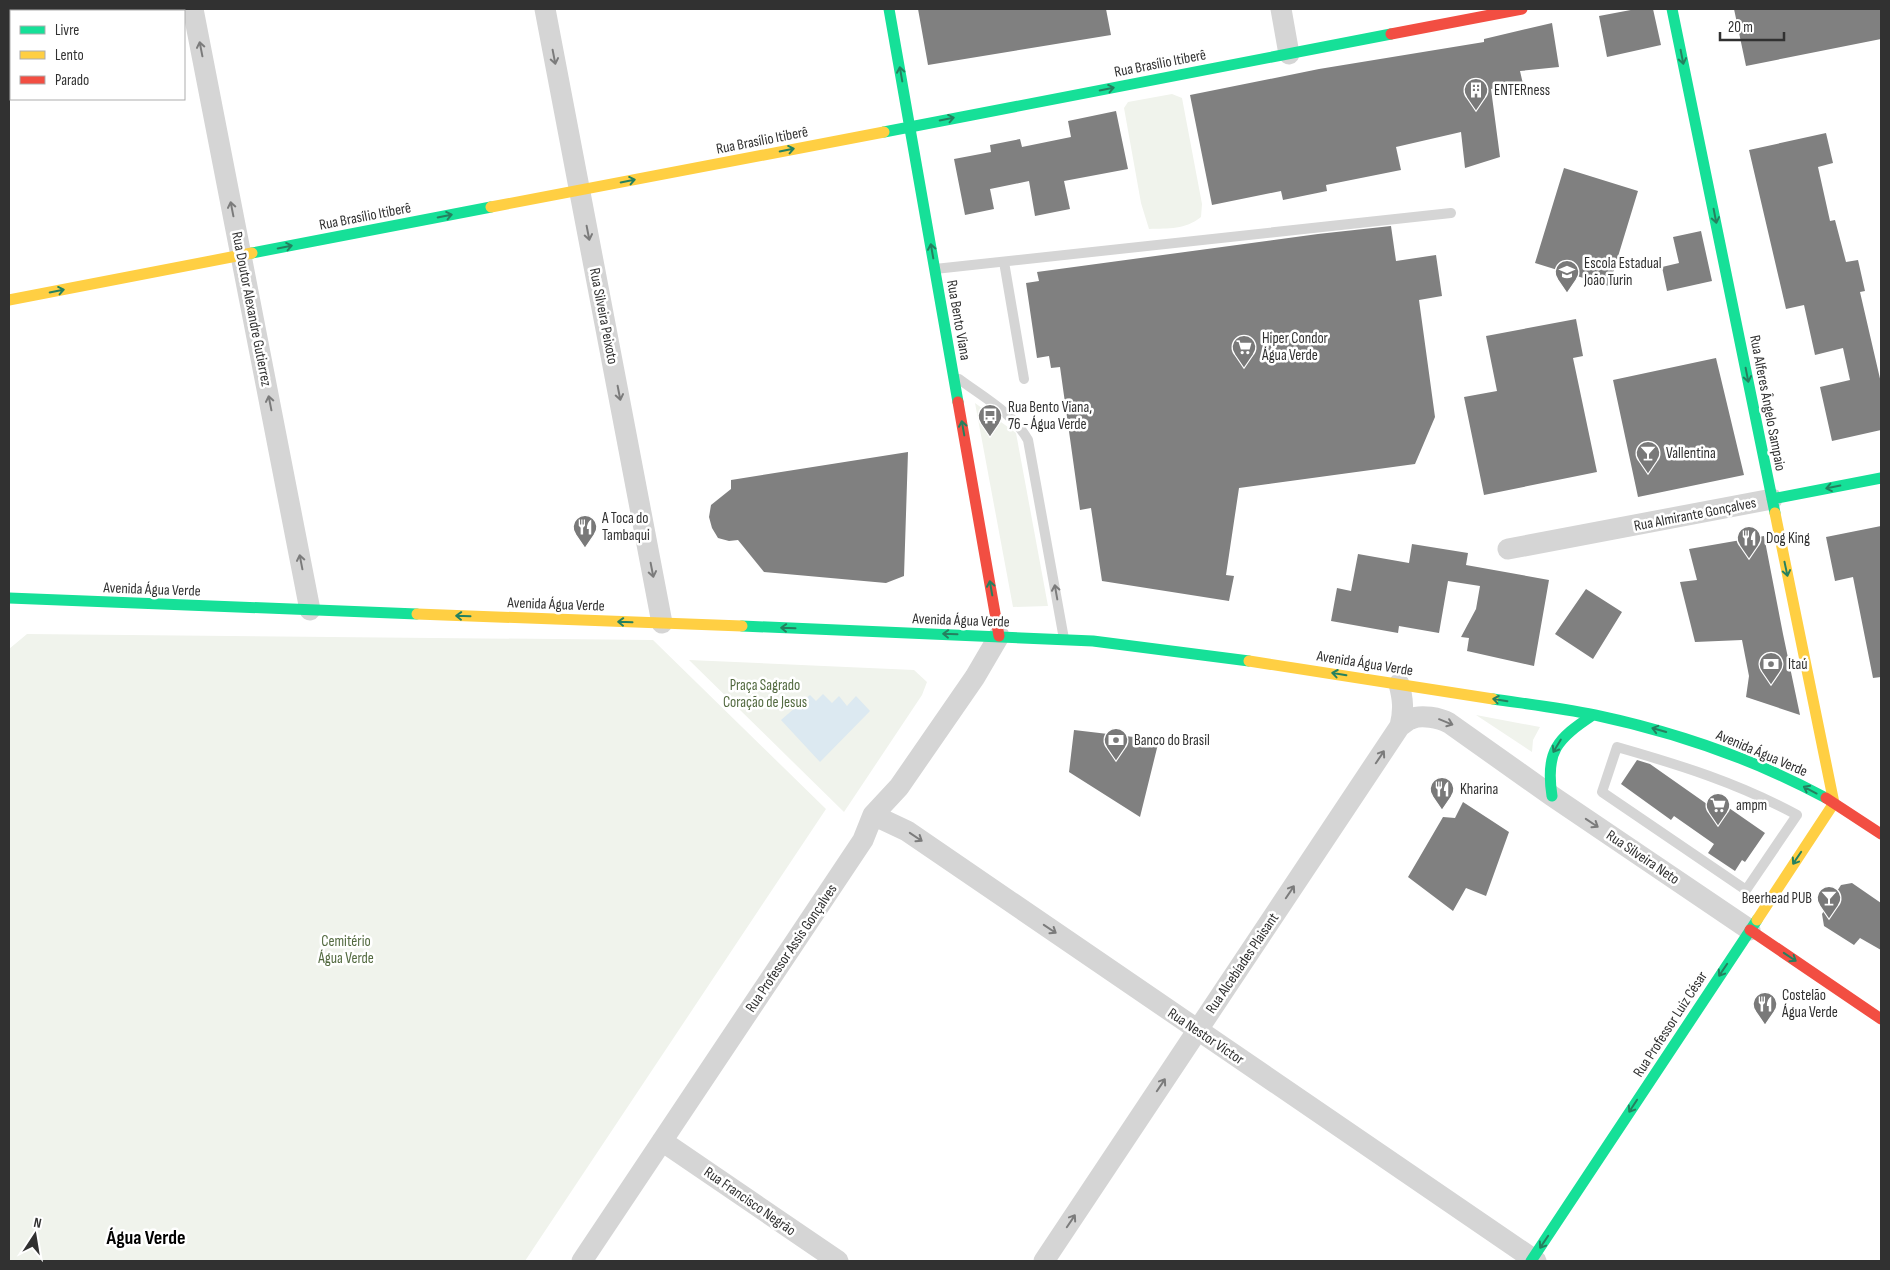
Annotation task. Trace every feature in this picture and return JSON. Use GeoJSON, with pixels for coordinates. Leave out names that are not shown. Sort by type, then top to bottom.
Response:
{"type":"FeatureCollection","features":[{"type":"Feature","properties":{"kind":"main road","name":"Rua Bento Viana"},"geometry":{"type":"LineString","coordinates":[[889,9],[999,636]]}},
{"type":"Feature","properties":{"kind":"main road","name":"Rua Brasílio Itiberê"},"geometry":{"type":"LineString","coordinates":[[9,300],[1522,9]]}},
{"type":"Feature","properties":{"kind":"main road","name":"Rua Alferes Ângelo Sampaio"},"geometry":{"type":"LineString","coordinates":[[1672,9],[1834,803]]}},
{"type":"Feature","properties":{"kind":"main road","name":"Rua Almirante Gonçalves"},"geometry":{"type":"LineString","coordinates":[[1772,499],[1881,478]]}},
{"type":"Feature","properties":{"kind":"main road","name":"Avenida Água Verde"},"geometry":{"type":"LineString","coordinates":[[9,598],[999,636],[1165,649],[1593,715],[1640,725],[1681,736],[1790,780],[1834,803],[1881,834]]}},
{"type":"Feature","properties":{"kind":"main road"},"geometry":{"type":"LineString","coordinates":[[1552,796],[1548,782],[1549,767],[1553,753],[1560,741],[1570,730],[1593,715]]}},
{"type":"Feature","properties":{"kind":"main road","name":"Rua Professor Luiz César"},"geometry":{"type":"LineString","coordinates":[[1533,1260],[1834,803]]}},
{"type":"Feature","properties":{"kind":"main road","name":"Rua Silveira Neto"},"geometry":{"type":"LineString","coordinates":[[1750,930],[1881,1019]]}},
{"type":"Feature","properties":{"kind":"street","name":"Rua Doutor Alexandre Gutierrez"},"geometry":{"type":"LineString","coordinates":[[193,9],[310,610]]}},
{"type":"Feature","properties":{"kind":"street","name":"Rua Silveira Peixoto"},"geometry":{"type":"LineString","coordinates":[[545,9],[662,623]]}},
{"type":"Feature","properties":{"kind":"street"},"geometry":{"type":"LineString","coordinates":[[1281,9],[1289,54]]}},
{"type":"Feature","properties":{"kind":"street","name":"Rua Almirante Gonçalves"},"geometry":{"type":"LineString","coordinates":[[1508,549],[1772,499]]}},
{"type":"Feature","properties":{"kind":"street","name":"Rua Professor Assis Gonçalves"},"geometry":{"type":"LineString","coordinates":[[582,1261],[863,840],[873,815],[898,787],[975,677],[999,636]]}},
{"type":"Feature","properties":{"kind":"street","name":"Rua Alcebíades Plaisant"},"geometry":{"type":"LineString","coordinates":[[1044,1261],[1400,726],[1404,712],[1399,684]]}},
{"type":"Feature","properties":{"kind":"street","name":"Rua Silveira Neto"},"geometry":{"type":"LineString","coordinates":[[1400,726],[1412,718],[1419,717],[1443,720],[1449,723],[1552,796],[1750,930]]}},
{"type":"Feature","properties":{"kind":"street","name":"Rua Nestor Victor"},"geometry":{"type":"LineString","coordinates":[[873,815],[907,831],[1533,1260]]}},
{"type":"Feature","properties":{"kind":"street","name":"Rua Francisco Negrão"},"geometry":{"type":"LineString","coordinates":[[662,1141],[831,1259]]}},
{"type":"Feature","properties":{"kind":"lane"},"geometry":{"type":"LineString","coordinates":[[935,270],[1451,213]]}},
{"type":"Feature","properties":{"kind":"lane"},"geometry":{"type":"LineString","coordinates":[[1004,262],[1024,379]]}},
{"type":"Feature","properties":{"kind":"lane"},"geometry":{"type":"LineString","coordinates":[[954,376],[1011,417],[1021,427],[1028,440],[1064,640]]}},
{"type":"Feature","properties":{"kind":"lane"},"geometry":{"type":"LineString","coordinates":[[1617,747],[1691,768],[1762,796],[1797,814],[1746,890],[1602,792],[1617,747]]}},
{"type":"Feature","properties":{"kind":"green space"},"geometry":{"type":"Polygon","coordinates":[[[1172,94],[1182,98],[1202,204],[1201,217],[1183,226],[1149,229],[1141,203],[1124,108],[1128,102],[1172,94]]]}},
{"type":"Feature","properties":{"kind":"green space"},"geometry":{"type":"Polygon","coordinates":[[[975,403],[1016,433],[1048,606],[1013,607],[975,403]]]}},
{"type":"Feature","properties":{"kind":"green space","name":"Cemitério Água Verde"},"geometry":{"type":"Polygon","coordinates":[[[27,634],[653,640],[826,809],[525,1261],[9,1261],[9,649],[27,634]]]}},
{"type":"Feature","properties":{"kind":"green space","name":"Praça Sagrado Coração de Jesus"},"geometry":{"type":"Polygon","coordinates":[[[689,660],[914,670],[927,682],[922,695],[844,812],[689,660]],[[810,696],[782,720],[847,706],[816,702],[810,696]]]}},
{"type":"Feature","properties":{"kind":"green space"},"geometry":{"type":"Polygon","coordinates":[[[1476,715],[1540,727],[1533,740],[1532,752],[1476,715]]]}},
{"type":"Feature","properties":{"kind":"shaded area"},"geometry":{"type":"Polygon","coordinates":[[[823,694],[832,703],[839,696],[847,706],[856,696],[870,711],[820,762],[781,720],[810,695],[816,701],[823,694]]]}},
{"type":"Feature","properties":{"kind":"building"},"geometry":{"type":"Polygon","coordinates":[[[918,9],[1106,9],[1111,35],[928,65],[918,9]]]}},
{"type":"Feature","properties":{"kind":"building"},"geometry":{"type":"Polygon","coordinates":[[[1636,9],[1653,9],[1661,45],[1607,57],[1599,16],[1636,9]]]}},
{"type":"Feature","properties":{"kind":"building"},"geometry":{"type":"Polygon","coordinates":[[[1734,9],[1881,9],[1881,39],[1746,66],[1734,9]]]}},
{"type":"Feature","properties":{"kind":"building"},"geometry":{"type":"Polygon","coordinates":[[[1552,23],[1559,67],[1520,71],[1523,84],[1491,89],[1500,157],[1465,168],[1461,132],[1396,147],[1401,170],[1326,185],[1327,191],[1283,200],[1281,191],[1212,205],[1190,95],[1319,69],[1484,42],[1484,39],[1552,23]]]}},
{"type":"Feature","properties":{"kind":"building"},"geometry":{"type":"Polygon","coordinates":[[[1116,111],[1128,169],[1064,181],[1070,209],[1035,216],[1029,181],[990,189],[994,209],[965,215],[954,159],[991,152],[990,145],[1020,139],[1022,147],[1071,137],[1068,121],[1116,111]]]}},
{"type":"Feature","properties":{"kind":"building"},"geometry":{"type":"Polygon","coordinates":[[[1826,133],[1833,163],[1818,167],[1830,221],[1835,220],[1846,262],[1858,260],[1865,291],[1860,292],[1881,383],[1881,430],[1832,441],[1820,387],[1850,380],[1843,348],[1815,355],[1804,305],[1786,309],[1749,150],[1826,133]]]}},
{"type":"Feature","properties":{"kind":"building"},"geometry":{"type":"Polygon","coordinates":[[[1564,168],[1638,191],[1609,286],[1535,263],[1564,168]]]}},
{"type":"Feature","properties":{"kind":"building","name":"Hiper Condor Água Verde"},"geometry":{"type":"Polygon","coordinates":[[[1391,226],[1396,261],[1436,255],[1442,296],[1419,300],[1435,417],[1415,464],[1239,488],[1226,575],[1234,576],[1229,601],[1102,581],[1091,508],[1080,510],[1060,367],[1051,368],[1049,356],[1037,358],[1026,283],[1039,281],[1037,272],[1391,226]]]}},
{"type":"Feature","properties":{"kind":"building"},"geometry":{"type":"Polygon","coordinates":[[[1701,231],[1712,281],[1667,291],[1662,267],[1679,263],[1673,237],[1701,231]]]}},
{"type":"Feature","properties":{"kind":"building"},"geometry":{"type":"Polygon","coordinates":[[[1576,319],[1583,356],[1573,358],[1597,472],[1484,495],[1464,397],[1497,391],[1486,336],[1576,319]]]}},
{"type":"Feature","properties":{"kind":"building"},"geometry":{"type":"Polygon","coordinates":[[[1716,358],[1744,475],[1638,497],[1613,380],[1716,358]]]}},
{"type":"Feature","properties":{"kind":"building"},"geometry":{"type":"Polygon","coordinates":[[[908,452],[904,576],[886,583],[764,572],[738,540],[729,541],[718,538],[712,528],[709,517],[711,505],[731,489],[731,480],[908,452]]]}},
{"type":"Feature","properties":{"kind":"building"},"geometry":{"type":"Polygon","coordinates":[[[1881,526],[1881,677],[1873,678],[1853,577],[1835,581],[1826,537],[1881,526]]]}},
{"type":"Feature","properties":{"kind":"building"},"geometry":{"type":"Polygon","coordinates":[[[1764,536],[1800,715],[1746,697],[1749,676],[1742,640],[1695,642],[1680,582],[1697,580],[1689,549],[1764,536]]]}},
{"type":"Feature","properties":{"kind":"building"},"geometry":{"type":"Polygon","coordinates":[[[1412,544],[1468,553],[1466,565],[1549,580],[1534,666],[1467,651],[1469,638],[1461,637],[1476,609],[1480,586],[1448,581],[1439,633],[1399,626],[1398,633],[1331,621],[1337,588],[1351,591],[1358,554],[1409,563],[1412,544]]]}},
{"type":"Feature","properties":{"kind":"building"},"geometry":{"type":"Polygon","coordinates":[[[1586,589],[1622,612],[1593,659],[1555,634],[1586,589]]]}},
{"type":"Feature","properties":{"kind":"building"},"geometry":{"type":"Polygon","coordinates":[[[1074,730],[1159,740],[1140,817],[1069,772],[1074,730]]]}},
{"type":"Feature","properties":{"kind":"building"},"geometry":{"type":"Polygon","coordinates":[[[1637,760],[1650,764],[1724,816],[1729,808],[1765,833],[1745,862],[1742,860],[1735,871],[1708,853],[1714,844],[1674,816],[1671,820],[1621,784],[1637,760]]]}},
{"type":"Feature","properties":{"kind":"building"},"geometry":{"type":"Polygon","coordinates":[[[1463,802],[1509,832],[1486,896],[1466,888],[1453,911],[1408,877],[1443,817],[1455,818],[1463,802]]]}},
{"type":"Feature","properties":{"kind":"building"},"geometry":{"type":"Polygon","coordinates":[[[1852,883],[1881,903],[1881,950],[1860,938],[1854,945],[1824,926],[1822,914],[1841,885],[1852,883]]]}},
{"type":"Feature","properties":{"kind":"traffic: fast"},"geometry":{"type":"LineString","coordinates":[[889,9],[958,402]]}},
{"type":"Feature","properties":{"kind":"traffic: fast"},"geometry":{"type":"LineString","coordinates":[[1672,9],[1775,513]]}},
{"type":"Feature","properties":{"kind":"traffic: fast"},"geometry":{"type":"LineString","coordinates":[[884,132],[1391,34]]}},
{"type":"Feature","properties":{"kind":"traffic: fast"},"geometry":{"type":"LineString","coordinates":[[252,253],[491,207]]}},
{"type":"Feature","properties":{"kind":"traffic: fast"},"geometry":{"type":"LineString","coordinates":[[1772,499],[1881,478]]}},
{"type":"Feature","properties":{"kind":"traffic: fast"},"geometry":{"type":"LineString","coordinates":[[9,598],[417,614]]}},
{"type":"Feature","properties":{"kind":"traffic: fast"},"geometry":{"type":"LineString","coordinates":[[742,626],[1093,641],[1249,661]]}},
{"type":"Feature","properties":{"kind":"traffic: fast"},"geometry":{"type":"LineString","coordinates":[[1493,699],[1582,713],[1684,738],[1771,771],[1826,798]]}},
{"type":"Feature","properties":{"kind":"traffic: fast"},"geometry":{"type":"LineString","coordinates":[[1552,796],[1550,768],[1556,748],[1570,731],[1593,715]]}},
{"type":"Feature","properties":{"kind":"traffic: fast"},"geometry":{"type":"LineString","coordinates":[[1531,1261],[1757,920]]}},
{"type":"Feature","properties":{"kind":"traffic: slow"},"geometry":{"type":"LineString","coordinates":[[491,207],[884,132]]}},
{"type":"Feature","properties":{"kind":"traffic: slow"},"geometry":{"type":"LineString","coordinates":[[9,300],[252,253]]}},
{"type":"Feature","properties":{"kind":"traffic: slow"},"geometry":{"type":"LineString","coordinates":[[1757,920],[1834,803],[1775,513]]}},
{"type":"Feature","properties":{"kind":"traffic: slow"},"geometry":{"type":"LineString","coordinates":[[417,614],[742,626]]}},
{"type":"Feature","properties":{"kind":"traffic: slow"},"geometry":{"type":"LineString","coordinates":[[1249,661],[1493,699]]}},
{"type":"Feature","properties":{"kind":"traffic: jam"},"geometry":{"type":"LineString","coordinates":[[1391,34],[1522,9]]}},
{"type":"Feature","properties":{"kind":"traffic: jam"},"geometry":{"type":"LineString","coordinates":[[958,402],[999,636]]}},
{"type":"Feature","properties":{"kind":"traffic: jam"},"geometry":{"type":"LineString","coordinates":[[1826,798],[1881,834]]}},
{"type":"Feature","properties":{"kind":"traffic: jam"},"geometry":{"type":"LineString","coordinates":[[1750,930],[1881,1019]]}},
{"type":"Feature","properties":{"kind":"place","name":"ENTERness"},"geometry":{"type":"Point","coordinates":[1476,111]}},
{"type":"Feature","properties":{"kind":"place","name":"Escola Estadual João Turin"},"geometry":{"type":"Point","coordinates":[1567,293]}},
{"type":"Feature","properties":{"kind":"place","name":"Hiper Condor Água Verde"},"geometry":{"type":"Point","coordinates":[1244,368]}},
{"type":"Feature","properties":{"kind":"place","name":"Rua Bento Viana, 76 - Água Verde"},"geometry":{"type":"Point","coordinates":[990,437]}},
{"type":"Feature","properties":{"kind":"place","name":"Vallentina"},"geometry":{"type":"Point","coordinates":[1648,474]}},
{"type":"Feature","properties":{"kind":"place","name":"A Toca do Tambaqui"},"geometry":{"type":"Point","coordinates":[585,548]}},
{"type":"Feature","properties":{"kind":"place","name":"Dog King"},"geometry":{"type":"Point","coordinates":[1749,559]}},
{"type":"Feature","properties":{"kind":"place","name":"Itaú"},"geometry":{"type":"Point","coordinates":[1771,685]}},
{"type":"Feature","properties":{"kind":"place","name":"Banco do Brasil"},"geometry":{"type":"Point","coordinates":[1116,761]}},
{"type":"Feature","properties":{"kind":"place","name":"Kharina"},"geometry":{"type":"Point","coordinates":[1442,810]}},
{"type":"Feature","properties":{"kind":"place","name":"ampm"},"geometry":{"type":"Point","coordinates":[1718,826]}},
{"type":"Feature","properties":{"kind":"place","name":"Beerhead PUB"},"geometry":{"type":"Point","coordinates":[1829,919]}},
{"type":"Feature","properties":{"kind":"place","name":"Costelão Água Verde"},"geometry":{"type":"Point","coordinates":[1765,1025]}},
{"type":"Feature","properties":{"kind":"district","name":"Água Verde"},"geometry":{"type":"Point","coordinates":[146,1237]}}]}
